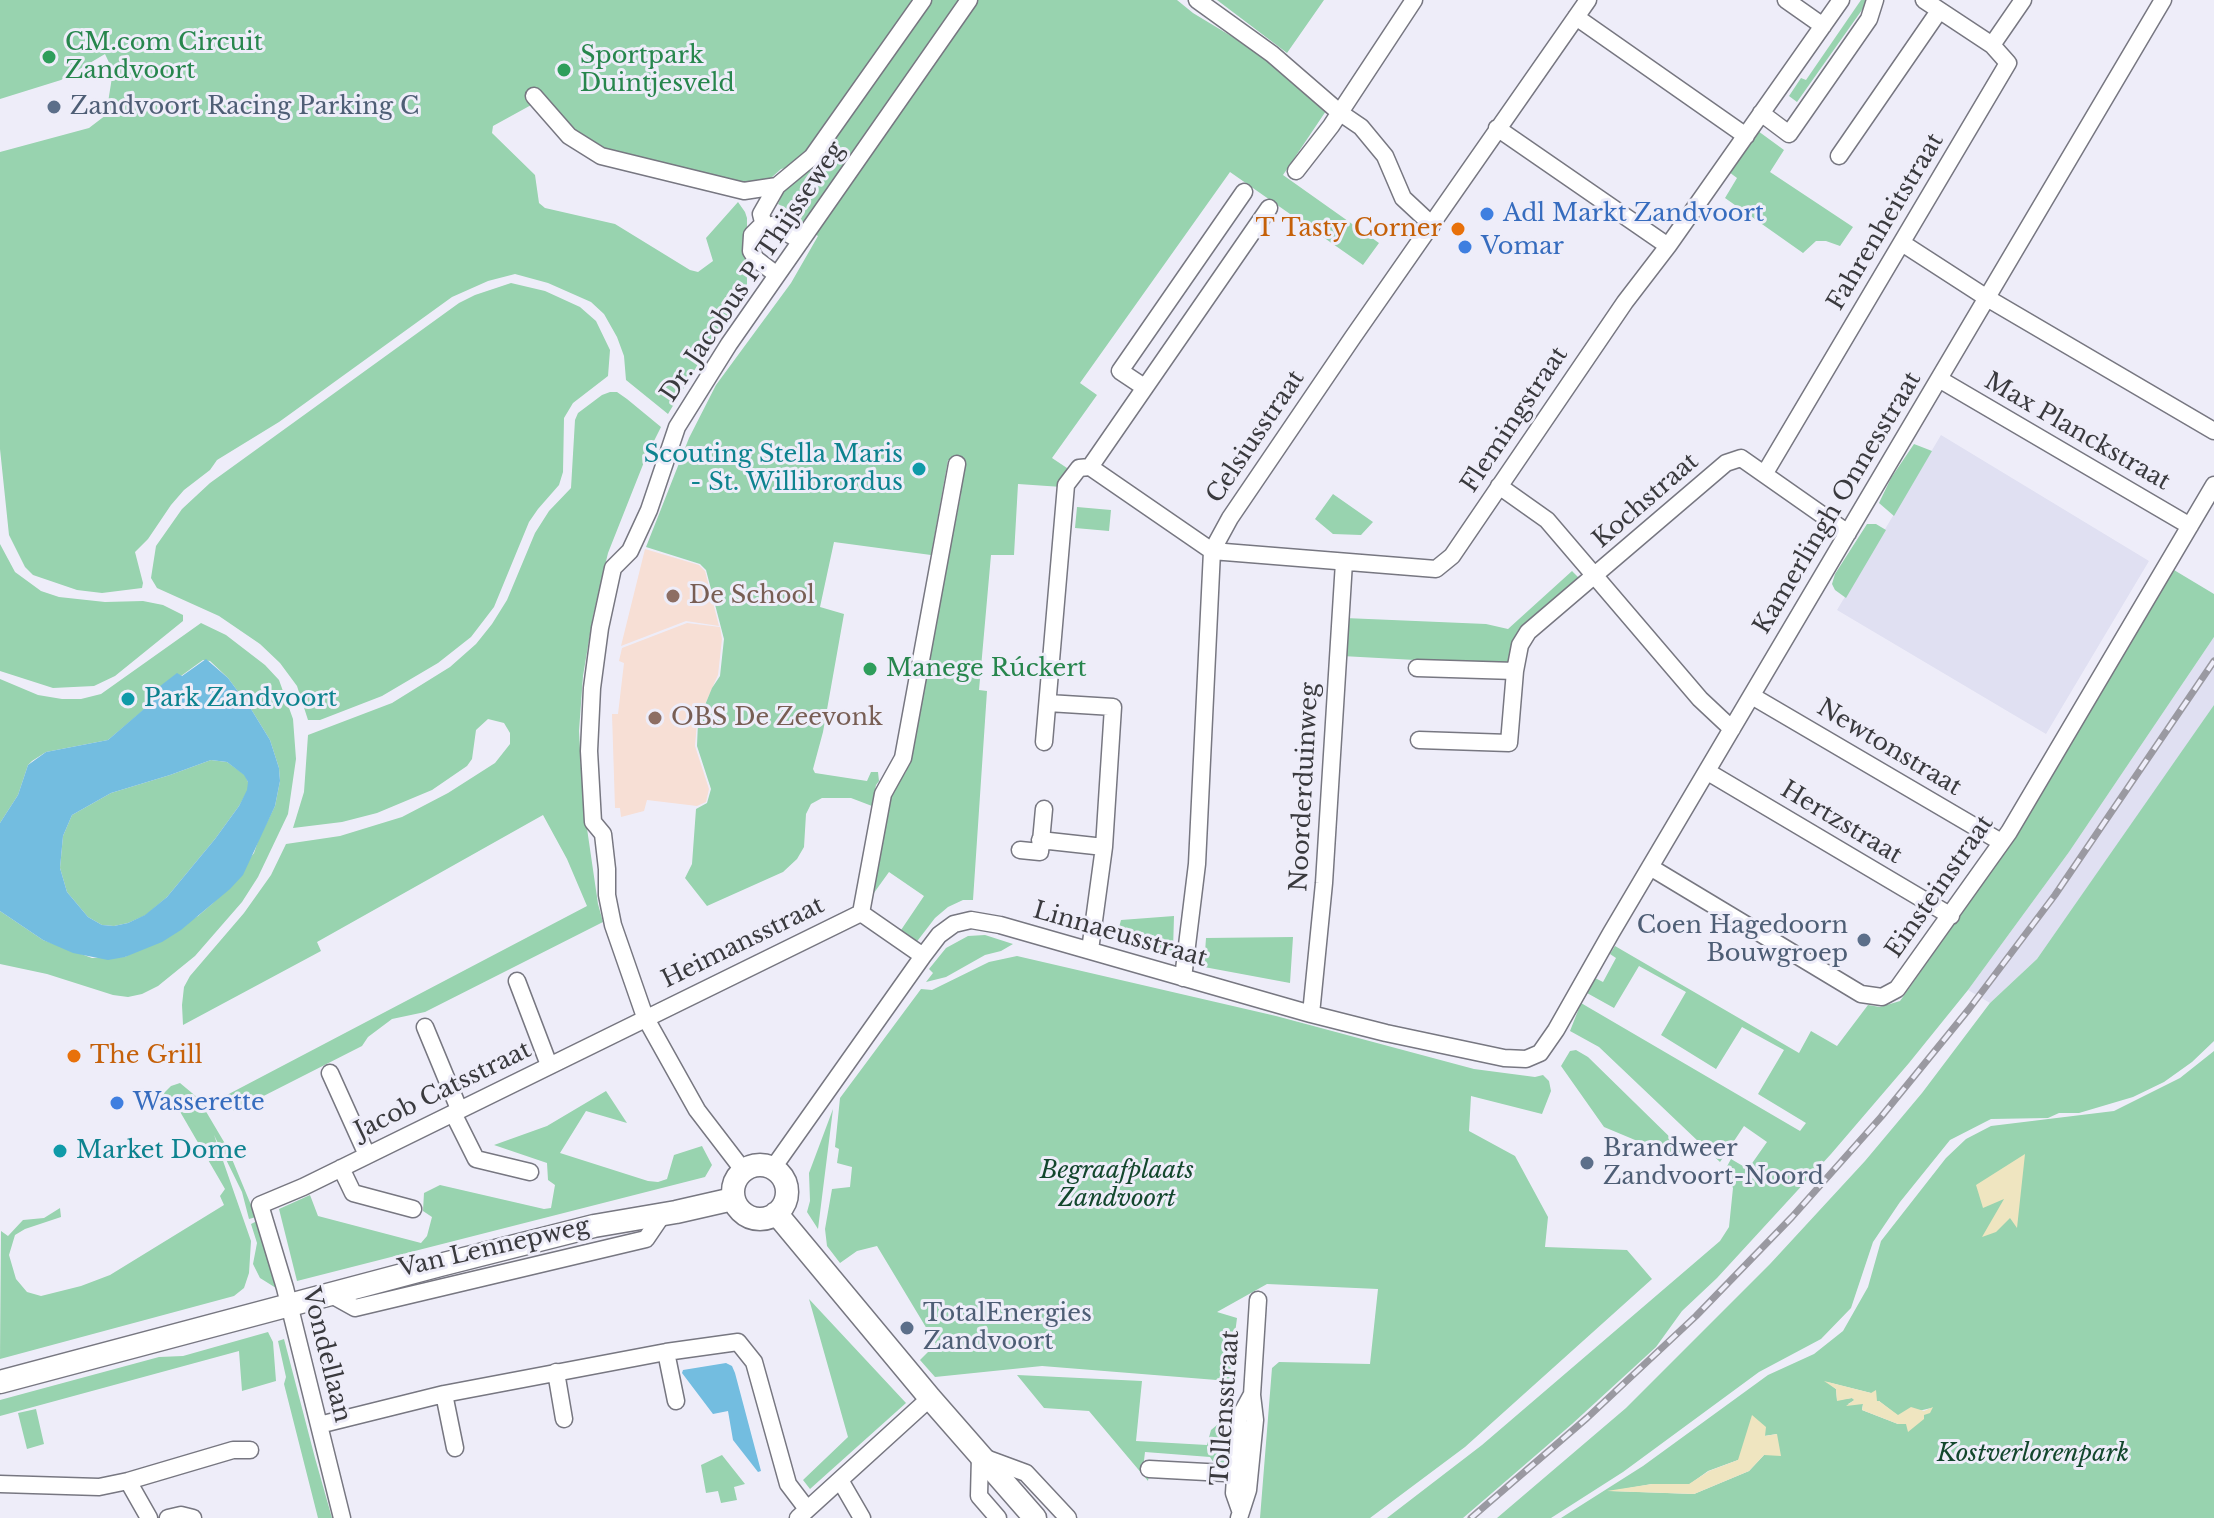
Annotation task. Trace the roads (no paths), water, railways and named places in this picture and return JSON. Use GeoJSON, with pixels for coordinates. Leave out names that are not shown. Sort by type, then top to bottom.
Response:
{"type":"FeatureCollection","features":[{"type":"Feature","properties":{"kind":"main road"},"geometry":{"type":"LineString","coordinates":[[758,1165],[773,1168],[782,1176],[786,1187],[785,1202],[776,1213],[764,1218],[752,1218],[741,1212],[733,1199],[735,1181],[743,1170],[758,1165]]}},
{"type":"Feature","properties":{"kind":"main road","name":"Van Lennepweg"},"geometry":{"type":"LineString","coordinates":[[0,1382],[328,1293],[594,1226],[733,1199]]}},
{"type":"Feature","properties":{"kind":"main road"},"geometry":{"type":"LineString","coordinates":[[776,1213],[1035,1518]]}},
{"type":"Feature","properties":{"kind":"street"},"geometry":{"type":"LineString","coordinates":[[777,275],[756,259],[751,251],[752,235],[777,186],[812,157],[923,0]]}},
{"type":"Feature","properties":{"kind":"street","name":"Dr. Jacobus P. Thijsseweg"},"geometry":{"type":"LineString","coordinates":[[743,1170],[697,1110],[645,1017],[613,925],[607,895],[603,834],[593,822],[589,751],[592,688],[600,628],[613,568],[630,551],[643,524],[677,427],[729,344],[969,0]]}},
{"type":"Feature","properties":{"kind":"street"},"geometry":{"type":"LineString","coordinates":[[1197,0],[1272,54],[1371,137],[1385,156],[1403,198],[1432,225]]}},
{"type":"Feature","properties":{"kind":"street"},"geometry":{"type":"LineString","coordinates":[[1296,171],[1414,0]]}},
{"type":"Feature","properties":{"kind":"street","name":"Celsiusstraat"},"geometry":{"type":"LineString","coordinates":[[1183,978],[1197,864],[1212,551],[1239,505],[1588,0]]}},
{"type":"Feature","properties":{"kind":"street"},"geometry":{"type":"LineString","coordinates":[[1786,0],[1823,26]]}},
{"type":"Feature","properties":{"kind":"street","name":"Flemingstraat"},"geometry":{"type":"LineString","coordinates":[[1212,551],[1436,569],[1452,556],[1625,302],[1841,0]]}},
{"type":"Feature","properties":{"kind":"street"},"geometry":{"type":"LineString","coordinates":[[1761,113],[1789,134],[1869,19],[1875,0]]}},
{"type":"Feature","properties":{"kind":"street"},"geometry":{"type":"LineString","coordinates":[[1924,0],[1992,45],[2023,0]]}},
{"type":"Feature","properties":{"kind":"street","name":"Kamerlingh Onnesstraat"},"geometry":{"type":"LineString","coordinates":[[1556,1030],[2163,0]]}},
{"type":"Feature","properties":{"kind":"street"},"geometry":{"type":"LineString","coordinates":[[1839,156],[1939,11]]}},
{"type":"Feature","properties":{"kind":"street"},"geometry":{"type":"LineString","coordinates":[[1576,17],[1746,136]]}},
{"type":"Feature","properties":{"kind":"street","name":"Fahrenheitstraat"},"geometry":{"type":"LineString","coordinates":[[1765,473],[2008,63],[1992,45]]}},
{"type":"Feature","properties":{"kind":"street"},"geometry":{"type":"LineString","coordinates":[[534,96],[569,136],[601,156],[744,191],[777,186]]}},
{"type":"Feature","properties":{"kind":"street"},"geometry":{"type":"LineString","coordinates":[[1497,128],[1668,246]]}},
{"type":"Feature","properties":{"kind":"street"},"geometry":{"type":"LineString","coordinates":[[744,191],[751,207],[762,220],[801,241]]}},
{"type":"Feature","properties":{"kind":"street"},"geometry":{"type":"LineString","coordinates":[[1144,387],[1120,371],[1244,192]]}},
{"type":"Feature","properties":{"kind":"street"},"geometry":{"type":"LineString","coordinates":[[1090,467],[1269,208]]}},
{"type":"Feature","properties":{"kind":"street"},"geometry":{"type":"LineString","coordinates":[[1213,237],[1238,253]]}},
{"type":"Feature","properties":{"kind":"street"},"geometry":{"type":"LineString","coordinates":[[1902,243],[1987,298],[2214,431]]}},
{"type":"Feature","properties":{"kind":"street","name":"Max Planckstraat"},"geometry":{"type":"LineString","coordinates":[[1939,379],[2190,526]]}},
{"type":"Feature","properties":{"kind":"street","name":"Kochstraat"},"geometry":{"type":"LineString","coordinates":[[1596,577],[1726,463],[1741,458],[1848,533]]}},
{"type":"Feature","properties":{"kind":"street","name":"Heimansstraat"},"geometry":{"type":"LineString","coordinates":[[861,913],[883,794],[903,758],[957,464]]}},
{"type":"Feature","properties":{"kind":"street"},"geometry":{"type":"LineString","coordinates":[[1044,742],[1066,485],[1079,468],[1090,467],[1212,551]]}},
{"type":"Feature","properties":{"kind":"street"},"geometry":{"type":"LineString","coordinates":[[2190,526],[2214,485]]}},
{"type":"Feature","properties":{"kind":"street"},"geometry":{"type":"LineString","coordinates":[[1499,486],[1547,520],[1700,699],[1732,729]]}},
{"type":"Feature","properties":{"kind":"street","name":"Einsteinstraat"},"geometry":{"type":"LineString","coordinates":[[1650,867],[1869,996],[1882,997],[1897,989],[2001,842],[2190,526]]}},
{"type":"Feature","properties":{"kind":"street","name":"Noorderduinweg"},"geometry":{"type":"LineString","coordinates":[[1311,1014],[1324,883],[1344,562]]}},
{"type":"Feature","properties":{"kind":"street"},"geometry":{"type":"LineString","coordinates":[[1419,740],[1509,743],[1520,645],[1528,632],[1596,577]]}},
{"type":"Feature","properties":{"kind":"street"},"geometry":{"type":"LineString","coordinates":[[1417,668],[1515,671]]}},
{"type":"Feature","properties":{"kind":"street","name":"Newtonstraat"},"geometry":{"type":"LineString","coordinates":[[1752,696],[2001,842]]}},
{"type":"Feature","properties":{"kind":"street"},"geometry":{"type":"LineString","coordinates":[[1048,703],[1113,707],[1104,847],[1090,950]]}},
{"type":"Feature","properties":{"kind":"street","name":"Hertzstraat"},"geometry":{"type":"LineString","coordinates":[[1708,772],[1951,916]]}},
{"type":"Feature","properties":{"kind":"street"},"geometry":{"type":"LineString","coordinates":[[1020,850],[1040,852],[1044,809]]}},
{"type":"Feature","properties":{"kind":"street"},"geometry":{"type":"LineString","coordinates":[[1040,840],[1104,847]]}},
{"type":"Feature","properties":{"kind":"street","name":"Heimansstraat"},"geometry":{"type":"LineString","coordinates":[[645,1017],[861,913]]}},
{"type":"Feature","properties":{"kind":"street","name":"Heimansstraat"},"geometry":{"type":"LineString","coordinates":[[861,913],[923,956]]}},
{"type":"Feature","properties":{"kind":"street","name":"Linnaeusstraat"},"geometry":{"type":"LineString","coordinates":[[773,1168],[939,935],[954,924],[971,920],[1000,925],[1311,1014],[1515,1060],[1540,1053],[1556,1030]]}},
{"type":"Feature","properties":{"kind":"street"},"geometry":{"type":"LineString","coordinates":[[517,981],[549,1065]]}},
{"type":"Feature","properties":{"kind":"street","name":"Jacob Catsstraat"},"geometry":{"type":"LineString","coordinates":[[260,1205],[645,1017]]}},
{"type":"Feature","properties":{"kind":"street"},"geometry":{"type":"LineString","coordinates":[[425,1027],[459,1109],[455,1117],[476,1159],[530,1172]]}},
{"type":"Feature","properties":{"kind":"street"},"geometry":{"type":"LineString","coordinates":[[330,1073],[367,1155]]}},
{"type":"Feature","properties":{"kind":"street"},"geometry":{"type":"LineString","coordinates":[[341,1168],[353,1193],[413,1209]]}},
{"type":"Feature","properties":{"kind":"street","name":"Vondellaan"},"geometry":{"type":"LineString","coordinates":[[260,1205],[342,1518]]}},
{"type":"Feature","properties":{"kind":"street","name":"Tollensstraat"},"geometry":{"type":"LineString","coordinates":[[1239,1514],[1248,1490],[1242,1474],[1255,1420],[1252,1395],[1258,1300]]}},
{"type":"Feature","properties":{"kind":"street"},"geometry":{"type":"LineString","coordinates":[[319,1425],[444,1394],[666,1352],[738,1342],[754,1362],[788,1484],[802,1514],[930,1398]]}},
{"type":"Feature","properties":{"kind":"street"},"geometry":{"type":"LineString","coordinates":[[666,1352],[676,1401]]}},
{"type":"Feature","properties":{"kind":"street"},"geometry":{"type":"LineString","coordinates":[[556,1372],[564,1419]]}},
{"type":"Feature","properties":{"kind":"street"},"geometry":{"type":"LineString","coordinates":[[444,1394],[455,1448]]}},
{"type":"Feature","properties":{"kind":"street"},"geometry":{"type":"LineString","coordinates":[[0,1484],[99,1487],[233,1450],[250,1450]]}},
{"type":"Feature","properties":{"kind":"street"},"geometry":{"type":"LineString","coordinates":[[998,1518],[979,1496],[980,1456],[1026,1473],[1068,1518]]}},
{"type":"Feature","properties":{"kind":"street"},"geometry":{"type":"LineString","coordinates":[[1149,1469],[1242,1474]]}},
{"type":"Feature","properties":{"kind":"street"},"geometry":{"type":"LineString","coordinates":[[840,1480],[862,1518]]}},
{"type":"Feature","properties":{"kind":"street"},"geometry":{"type":"LineString","coordinates":[[128,1481],[149,1518]]}},
{"type":"Feature","properties":{"kind":"street"},"geometry":{"type":"LineString","coordinates":[[168,1518],[181,1515],[193,1518]]}},
{"type":"Feature","properties":{"kind":"water"},"geometry":{"type":"Polygon","coordinates":[[[206,659],[228,678],[270,740],[279,768],[275,806],[243,875],[181,930],[162,942],[125,957],[108,960],[73,953],[43,940],[0,911],[0,823],[18,795],[28,765],[46,752],[108,740],[158,697],[155,690],[177,673],[182,676],[206,659]],[[211,760],[111,793],[72,815],[63,836],[60,868],[67,892],[88,917],[102,925],[128,923],[145,915],[167,897],[215,839],[247,790],[248,782],[244,775],[227,762],[211,760]]]}},
{"type":"Feature","properties":{"kind":"water"},"geometry":{"type":"Polygon","coordinates":[[[726,1363],[732,1366],[735,1373],[761,1471],[758,1472],[733,1440],[728,1411],[713,1414],[682,1373],[683,1370],[726,1363]]]}},
{"type":"Feature","properties":{"kind":"railway"},"geometry":{"type":"LineString","coordinates":[[1471,1518],[1587,1418],[1696,1316],[1792,1217],[1881,1117],[1969,1009],[2055,895],[2214,661]]}},
{"type":"Feature","properties":{"kind":"place","name":"CM.com Circuit Zandvoort"},"geometry":{"type":"Point","coordinates":[49,57]}},
{"type":"Feature","properties":{"kind":"place","name":"Sportpark Duintjesveld"},"geometry":{"type":"Point","coordinates":[564,70]}},
{"type":"Feature","properties":{"kind":"place","name":"Zandvoort Racing Parking C"},"geometry":{"type":"Point","coordinates":[54,107]}},
{"type":"Feature","properties":{"kind":"place","name":"Adl Markt Zandvoort"},"geometry":{"type":"Point","coordinates":[1487,214]}},
{"type":"Feature","properties":{"kind":"place","name":"T Tasty Corner"},"geometry":{"type":"Point","coordinates":[1458,229]}},
{"type":"Feature","properties":{"kind":"place","name":"Vomar"},"geometry":{"type":"Point","coordinates":[1465,247]}},
{"type":"Feature","properties":{"kind":"place","name":"Scouting Stella Maris - St. Willibrordus"},"geometry":{"type":"Point","coordinates":[919,469]}},
{"type":"Feature","properties":{"kind":"place","name":"De School"},"geometry":{"type":"Point","coordinates":[673,596]}},
{"type":"Feature","properties":{"kind":"place","name":"Manege Rúckert"},"geometry":{"type":"Point","coordinates":[870,669]}},
{"type":"Feature","properties":{"kind":"place","name":"Park Zandvoort"},"geometry":{"type":"Point","coordinates":[128,699]}},
{"type":"Feature","properties":{"kind":"place","name":"OBS De Zeevonk"},"geometry":{"type":"Point","coordinates":[655,718]}},
{"type":"Feature","properties":{"kind":"place","name":"Coen Hagedoorn Bouwgroep"},"geometry":{"type":"Point","coordinates":[1864,940]}},
{"type":"Feature","properties":{"kind":"place","name":"The Grill"},"geometry":{"type":"Point","coordinates":[74,1056]}},
{"type":"Feature","properties":{"kind":"place","name":"Wasserette"},"geometry":{"type":"Point","coordinates":[117,1103]}},
{"type":"Feature","properties":{"kind":"place","name":"Market Dome"},"geometry":{"type":"Point","coordinates":[60,1151]}},
{"type":"Feature","properties":{"kind":"place","name":"Brandweer Zandvoort-Noord"},"geometry":{"type":"Point","coordinates":[1587,1163]}},
{"type":"Feature","properties":{"kind":"place","name":"TotalEnergies Zandvoort"},"geometry":{"type":"Point","coordinates":[907,1328]}},
{"type":"Feature","properties":{"kind":"park label","name":"Begraafplaats Zandvoort"},"geometry":{"type":"Point","coordinates":[1117,1185]}},
{"type":"Feature","properties":{"kind":"park label","name":"Kostverlorenpark"},"geometry":{"type":"Point","coordinates":[2033,1454]}}]}
